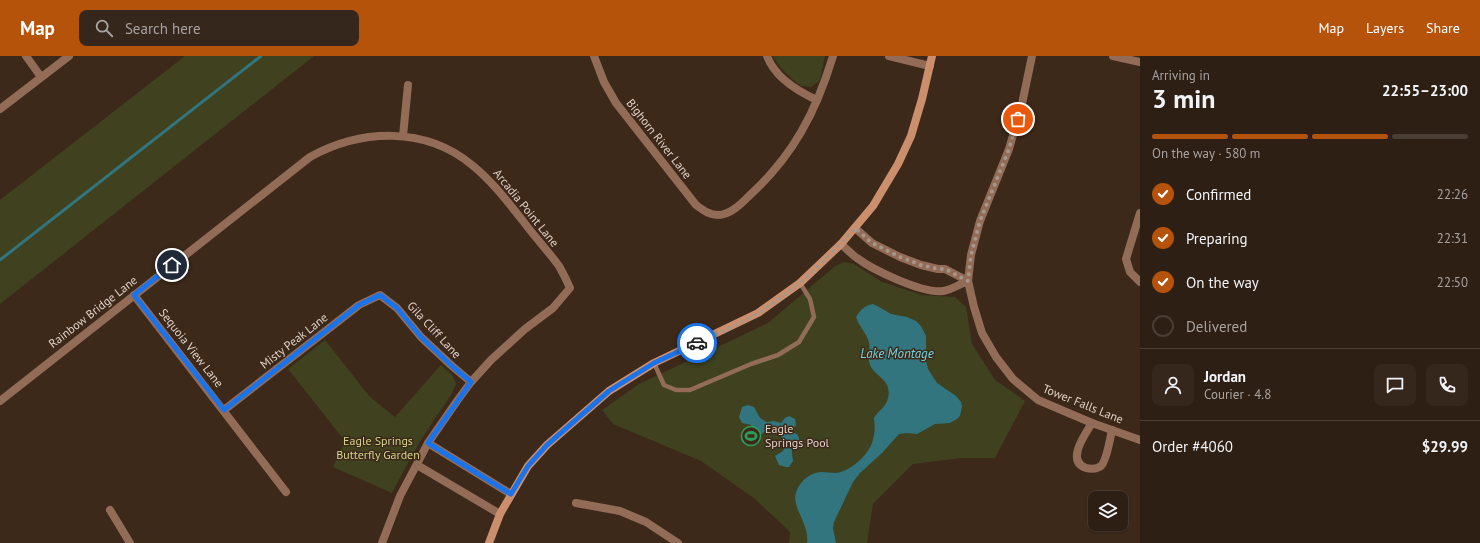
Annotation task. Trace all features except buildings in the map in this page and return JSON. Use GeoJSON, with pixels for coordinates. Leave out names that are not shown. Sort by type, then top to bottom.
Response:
{"type":"FeatureCollection","features":[{"type":"Feature","properties":{"kind":"street"},"geometry":{"type":"LineString","coordinates":[[26,56],[41,77]]}},
{"type":"Feature","properties":{"kind":"street"},"geometry":{"type":"LineString","coordinates":[[0,109],[69,56]]}},
{"type":"Feature","properties":{"kind":"street"},"geometry":{"type":"LineString","coordinates":[[767,56],[785,81],[804,94],[817,100],[826,79],[833,56]]}},
{"type":"Feature","properties":{"kind":"street"},"geometry":{"type":"LineString","coordinates":[[889,56],[930,66]]}},
{"type":"Feature","properties":{"kind":"street"},"geometry":{"type":"LineString","coordinates":[[489,543],[500,514],[528,466],[547,445],[609,391],[654,363],[758,314],[800,283],[841,244],[885,189],[898,164],[911,136],[922,100],[932,56]]}},
{"type":"Feature","properties":{"kind":"street","name":"Tower Falls Lane"},"geometry":{"type":"LineString","coordinates":[[1032,56],[1022,104],[1009,149],[980,221],[971,255],[968,281],[974,307],[982,333],[996,357],[1013,379],[1038,400],[1092,423],[1140,440]]}},
{"type":"Feature","properties":{"kind":"street"},"geometry":{"type":"LineString","coordinates":[[1113,56],[1140,62]]}},
{"type":"Feature","properties":{"kind":"street","name":"Bighorn River Lane"},"geometry":{"type":"LineString","coordinates":[[595,59],[604,82],[616,103],[696,206],[709,214],[719,215],[727,213],[738,206],[773,173],[804,129],[817,100]]}},
{"type":"Feature","properties":{"kind":"street"},"geometry":{"type":"LineString","coordinates":[[403,136],[408,85]]}},
{"type":"Feature","properties":{"kind":"street","name":"Arcadia Point Lane"},"geometry":{"type":"LineString","coordinates":[[338,144],[352,139],[379,136],[403,136],[424,140],[450,151],[471,164],[485,176],[559,266],[570,288],[553,308],[509,343],[471,382]]}},
{"type":"Feature","properties":{"kind":"street","name":"Rainbow Bridge Lane"},"geometry":{"type":"LineString","coordinates":[[0,401],[310,157],[324,149],[338,144]]}},
{"type":"Feature","properties":{"kind":"street"},"geometry":{"type":"LineString","coordinates":[[1140,214],[1126,260],[1130,272],[1140,282]]}},
{"type":"Feature","properties":{"kind":"street"},"geometry":{"type":"LineString","coordinates":[[855,228],[872,243],[900,257],[921,265],[945,269],[968,281]]}},
{"type":"Feature","properties":{"kind":"street"},"geometry":{"type":"LineString","coordinates":[[841,244],[864,262],[891,277],[915,286],[935,291],[944,291],[968,281]]}},
{"type":"Feature","properties":{"kind":"street","name":"Sequoia View Lane"},"geometry":{"type":"LineString","coordinates":[[134,295],[286,492]]}},
{"type":"Feature","properties":{"kind":"street","name":"Gila Cliff Lane"},"geometry":{"type":"LineString","coordinates":[[380,295],[397,308],[421,337],[471,382]]}},
{"type":"Feature","properties":{"kind":"street","name":"Misty Peak Lane"},"geometry":{"type":"LineString","coordinates":[[224,410],[359,305],[380,295]]}},
{"type":"Feature","properties":{"kind":"street"},"geometry":{"type":"LineString","coordinates":[[382,543],[400,496],[428,443],[471,382]]}},
{"type":"Feature","properties":{"kind":"street"},"geometry":{"type":"LineString","coordinates":[[1092,423],[1077,449],[1076,455],[1078,462],[1083,467],[1095,469],[1101,466],[1112,430]]}},
{"type":"Feature","properties":{"kind":"street"},"geometry":{"type":"LineString","coordinates":[[428,443],[511,494]]}},
{"type":"Feature","properties":{"kind":"street"},"geometry":{"type":"LineString","coordinates":[[417,465],[500,514]]}},
{"type":"Feature","properties":{"kind":"street"},"geometry":{"type":"LineString","coordinates":[[576,503],[620,511],[646,522],[678,543]]}},
{"type":"Feature","properties":{"kind":"street"},"geometry":{"type":"LineString","coordinates":[[110,510],[130,543]]}},
{"type":"Feature","properties":{"kind":"lane"},"geometry":{"type":"LineString","coordinates":[[654,363],[664,384],[676,390],[690,390],[751,364],[778,356],[799,342],[814,317],[810,299],[800,283]]}},
{"type":"Feature","properties":{"kind":"green space"},"geometry":{"type":"Polygon","coordinates":[[[185,56],[314,56],[0,304],[0,200],[185,56]]]}},
{"type":"Feature","properties":{"kind":"green space"},"geometry":{"type":"Polygon","coordinates":[[[773,56],[825,56],[820,80],[811,87],[801,86],[780,67],[773,56]]]}},
{"type":"Feature","properties":{"kind":"green space"},"geometry":{"type":"Polygon","coordinates":[[[844,262],[854,264],[882,282],[922,295],[955,297],[966,307],[972,344],[995,380],[1025,401],[995,458],[961,458],[913,464],[873,504],[867,543],[789,543],[790,532],[755,499],[701,461],[613,424],[602,410],[639,384],[768,323],[834,267],[844,262]]]}},
{"type":"Feature","properties":{"kind":"green space","name":"Eagle Springs Butterfly Garden"},"geometry":{"type":"Polygon","coordinates":[[[325,340],[370,397],[395,417],[441,365],[453,376],[456,384],[454,390],[420,442],[392,493],[333,467],[345,441],[288,369],[325,340]]]}},
{"type":"Feature","properties":{"kind":"water","name":"Lake Montage"},"geometry":{"type":"Polygon","coordinates":[[[873,304],[891,314],[907,317],[916,321],[921,326],[926,336],[926,361],[928,369],[937,383],[956,396],[961,402],[962,406],[960,416],[950,423],[935,424],[917,434],[899,434],[853,482],[834,522],[833,528],[836,543],[807,543],[806,529],[797,509],[795,496],[799,486],[804,479],[815,473],[841,472],[862,458],[870,448],[873,440],[874,418],[887,401],[889,392],[888,388],[884,380],[871,367],[869,361],[869,342],[856,317],[863,308],[873,304]]]}},
{"type":"Feature","properties":{"kind":"water","name":"Eagle Springs Pool"},"geometry":{"type":"Polygon","coordinates":[[[748,405],[754,407],[760,418],[767,422],[774,421],[781,423],[789,416],[795,419],[796,425],[792,430],[797,434],[799,441],[792,447],[793,461],[789,467],[779,465],[775,456],[783,451],[786,444],[775,430],[765,432],[750,444],[746,445],[742,442],[741,437],[754,429],[751,425],[742,423],[739,417],[742,407],[748,405]]]}},
{"type":"Feature","properties":{"kind":"waterway"},"geometry":{"type":"LineString","coordinates":[[0,260],[261,56]]}},
{"type":"Feature","properties":{"kind":"way so far"},"geometry":{"type":"LineString","coordinates":[[697,343],[758,314],[800,283],[841,244],[855,228],[872,243],[900,257],[921,265],[945,269],[968,281],[971,255],[980,221],[1009,149],[1018,119]]}},
{"type":"Feature","properties":{"kind":"place","name":"Eagle Springs Pool"},"geometry":{"type":"Point","coordinates":[751,436]}},
{"type":"Feature","properties":{"kind":"route"},"geometry":{"type":"LineString","coordinates":[[172,265],[134,295],[224,410],[359,305],[380,295],[397,308],[421,337],[471,382],[428,443],[511,494],[528,466],[547,445],[609,391],[654,363],[697,343]]}}]}
